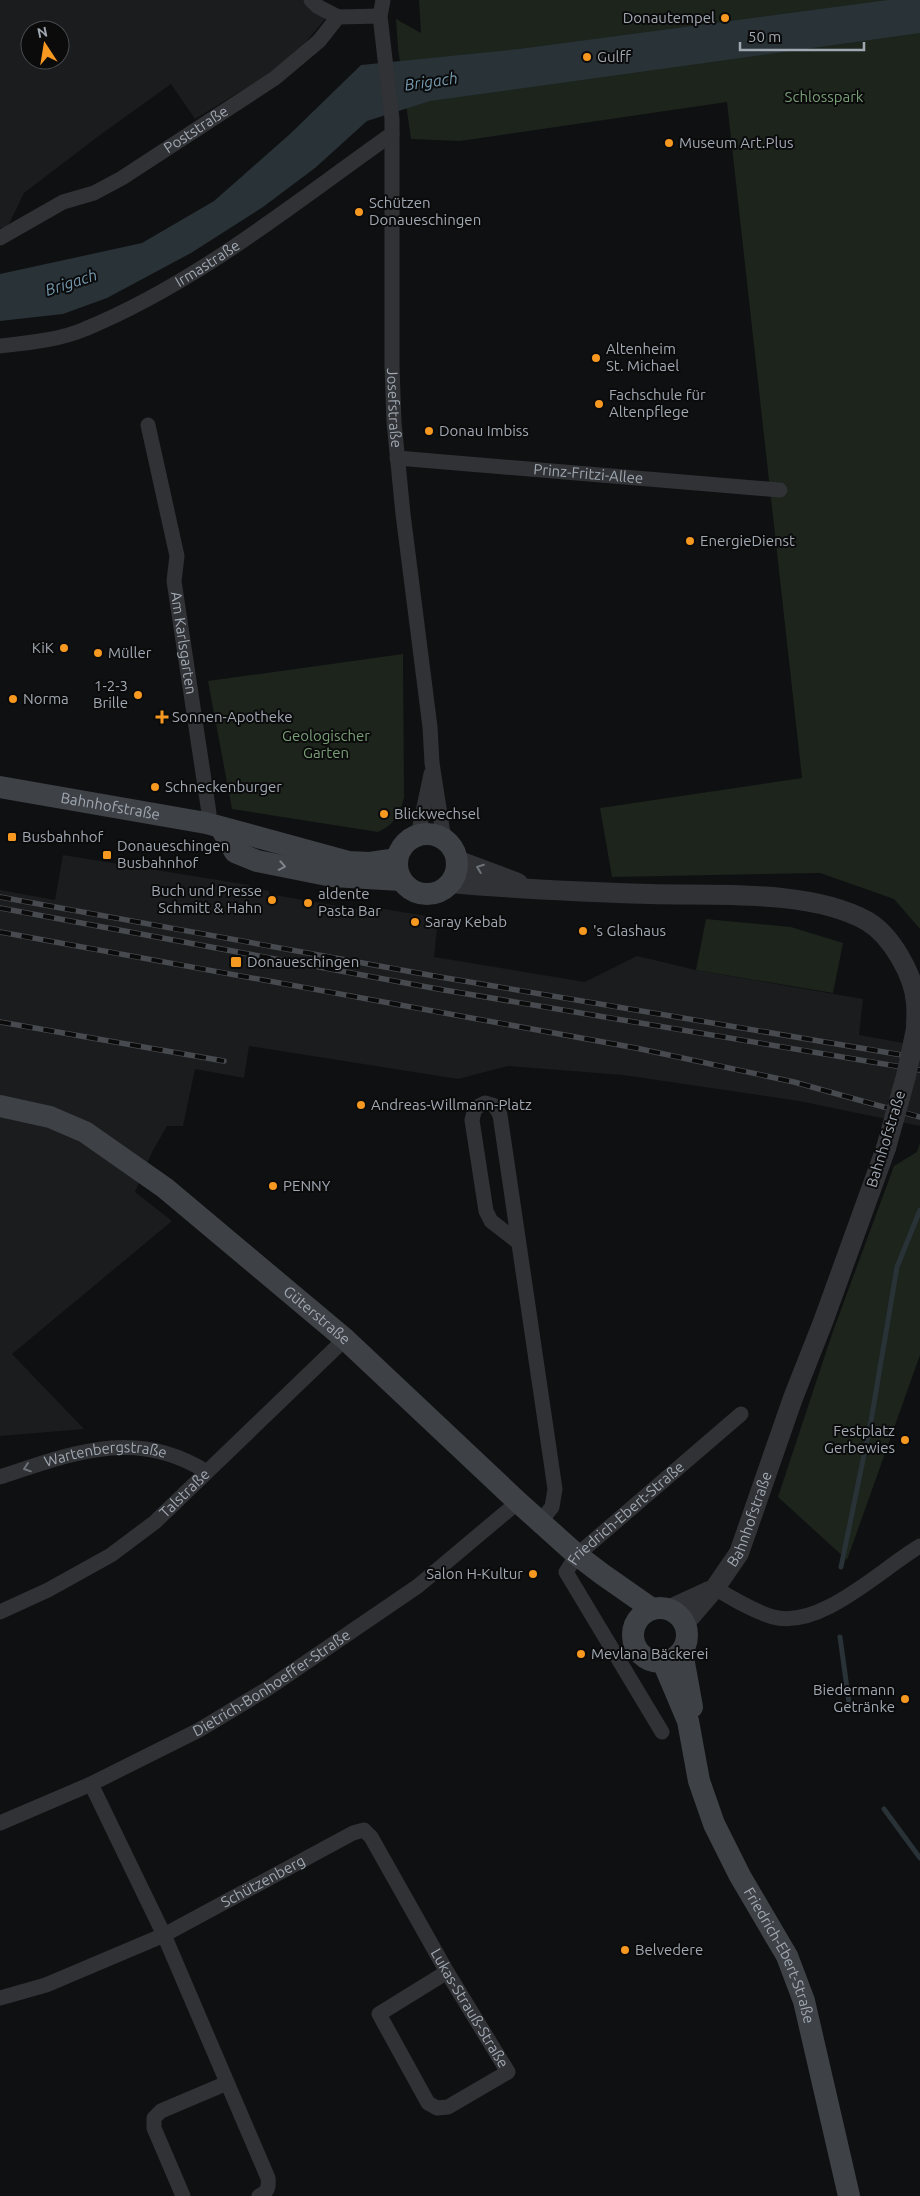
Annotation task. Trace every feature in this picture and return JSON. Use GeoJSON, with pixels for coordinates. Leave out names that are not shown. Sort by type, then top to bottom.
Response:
{"type":"FeatureCollection","features":[{"type":"Feature","properties":{"kind":"main road","name":"Bahnhofstraße"},"geometry":{"type":"LineString","coordinates":[[0,787],[213,826],[349,862],[370,863],[399,869]]}},
{"type":"Feature","properties":{"kind":"main road"},"geometry":{"type":"LineString","coordinates":[[432,834],[444,840],[450,845],[457,860],[455,876],[450,884],[437,893],[426,894],[408,888],[399,869],[404,844],[418,835],[432,834]]}},
{"type":"Feature","properties":{"kind":"main road","name":"Güterstraße"},"geometry":{"type":"LineString","coordinates":[[0,1106],[50,1117],[85,1132],[116,1152],[209,1224],[345,1340],[577,1555],[661,1615]]}},
{"type":"Feature","properties":{"kind":"main road"},"geometry":{"type":"LineString","coordinates":[[661,1615],[687,1642],[672,1657],[654,1662],[644,1658],[636,1649],[633,1630],[661,1615]]}},
{"type":"Feature","properties":{"kind":"main road","name":"Friedrich-Ebert-Straße"},"geometry":{"type":"LineString","coordinates":[[672,1657],[688,1721],[699,1781],[714,1824],[740,1876],[787,1956],[804,2002],[849,2196]]}},
{"type":"Feature","properties":{"kind":"street"},"geometry":{"type":"LineString","coordinates":[[311,0],[317,6],[338,17],[380,16]]}},
{"type":"Feature","properties":{"kind":"street","name":"Josefstraße"},"geometry":{"type":"LineString","coordinates":[[383,0],[380,16],[392,119],[392,366],[397,458],[430,727],[432,763],[444,840]]}},
{"type":"Feature","properties":{"kind":"street","name":"Poststraße"},"geometry":{"type":"LineString","coordinates":[[0,238],[63,202],[94,193],[122,178],[275,78],[320,41],[338,17]]}},
{"type":"Feature","properties":{"kind":"street","name":"Irmastraße"},"geometry":{"type":"LineString","coordinates":[[0,346],[29,343],[84,330],[153,296],[222,255],[392,134]]}},
{"type":"Feature","properties":{"kind":"street","name":"Am Karlsgarten"},"geometry":{"type":"LineString","coordinates":[[148,425],[177,556],[174,582],[209,813],[213,826]]}},
{"type":"Feature","properties":{"kind":"street","name":"Prinz-Fritzi-Allee"},"geometry":{"type":"LineString","coordinates":[[397,458],[780,490]]}},
{"type":"Feature","properties":{"kind":"street","name":"Josefstraße"},"geometry":{"type":"LineString","coordinates":[[418,835],[432,763]]}},
{"type":"Feature","properties":{"kind":"street","name":"Bahnhofstraße"},"geometry":{"type":"LineString","coordinates":[[457,860],[537,889]]}},
{"type":"Feature","properties":{"kind":"street","name":"Bahnhofstraße"},"geometry":{"type":"LineString","coordinates":[[450,884],[756,897],[806,901],[840,909],[868,922],[889,942],[911,978],[916,1002],[916,1029],[906,1076],[886,1148],[823,1322],[793,1398],[740,1553],[715,1588],[661,1615]]}},
{"type":"Feature","properties":{"kind":"street"},"geometry":{"type":"LineString","coordinates":[[518,1242],[491,1221],[486,1211],[472,1120],[475,1108],[485,1103],[495,1106],[500,1116],[555,1488],[552,1507],[540,1522]]}},
{"type":"Feature","properties":{"kind":"street","name":"Talstraße"},"geometry":{"type":"LineString","coordinates":[[0,1612],[48,1590],[110,1555],[155,1522],[345,1340]]}},
{"type":"Feature","properties":{"kind":"street","name":"Friedrich-Ebert-Straße"},"geometry":{"type":"LineString","coordinates":[[662,1732],[566,1572],[577,1555],[741,1414]]}},
{"type":"Feature","properties":{"kind":"street","name":"Wartenbergstraße"},"geometry":{"type":"LineString","coordinates":[[0,1478],[60,1457],[100,1448],[124,1446],[188,1460],[207,1472]]}},
{"type":"Feature","properties":{"kind":"street","name":"Dietrich-Bonhoeffer-Straße"},"geometry":{"type":"LineString","coordinates":[[0,1822],[91,1784],[200,1730],[267,1689],[418,1586],[518,1502]]}},
{"type":"Feature","properties":{"kind":"street"},"geometry":{"type":"LineString","coordinates":[[715,1588],[741,1604],[774,1618],[796,1619],[821,1613],[920,1546]]}},
{"type":"Feature","properties":{"kind":"street"},"geometry":{"type":"LineString","coordinates":[[91,1784],[164,1935],[268,2178],[269,2186],[264,2194],[259,2196]]}},
{"type":"Feature","properties":{"kind":"street","name":"Schützenberg"},"geometry":{"type":"LineString","coordinates":[[0,1998],[46,1985],[164,1935],[353,1833],[364,1830]]}},
{"type":"Feature","properties":{"kind":"street","name":"Lukas-Strauß-Straße"},"geometry":{"type":"LineString","coordinates":[[364,1830],[393,1874],[447,1972],[508,2072],[448,2107],[437,2108],[428,2104],[380,2014],[447,1972]]}},
{"type":"Feature","properties":{"kind":"street"},"geometry":{"type":"LineString","coordinates":[[183,2196],[154,2128],[154,2118],[161,2111],[227,2083]]}},
{"type":"Feature","properties":{"kind":"shaded area"},"geometry":{"type":"Polygon","coordinates":[[[0,0],[311,0],[330,13],[290,61],[195,119],[171,84],[24,193],[8,226],[0,228],[0,0]]]}},
{"type":"Feature","properties":{"kind":"shaded area"},"geometry":{"type":"Polygon","coordinates":[[[63,855],[249,885],[249,888],[269,891],[269,894],[355,909],[366,906],[438,918],[434,957],[585,982],[637,956],[696,970],[863,999],[859,1035],[920,1046],[920,1126],[799,1101],[623,1075],[508,1066],[458,1079],[249,1046],[244,1078],[195,1069],[183,1126],[167,1126],[152,1152],[135,1192],[172,1221],[12,1354],[84,1429],[0,1436],[0,890],[55,900],[63,855]]]}},
{"type":"Feature","properties":{"kind":"green space","name":"Schlosspark"},"geometry":{"type":"Polygon","coordinates":[[[419,0],[920,0],[920,929],[894,899],[820,873],[612,877],[600,808],[802,778],[727,102],[460,141],[411,139],[398,48],[396,19],[421,33],[419,0]]]}},
{"type":"Feature","properties":{"kind":"green space","name":"Geologischer Garten"},"geometry":{"type":"Polygon","coordinates":[[[403,654],[404,798],[398,814],[389,826],[378,832],[232,809],[208,681],[403,654]]]}},
{"type":"Feature","properties":{"kind":"green space"},"geometry":{"type":"Polygon","coordinates":[[[706,919],[791,927],[843,943],[833,993],[696,970],[706,919]]]}},
{"type":"Feature","properties":{"kind":"green space"},"geometry":{"type":"Polygon","coordinates":[[[920,1143],[920,1355],[847,1560],[778,1497],[832,1334],[894,1166],[917,1152],[920,1143]]]}},
{"type":"Feature","properties":{"kind":"water","name":"Brigach"},"geometry":{"type":"Polygon","coordinates":[[[888,0],[920,0],[920,33],[430,101],[367,121],[315,168],[263,207],[191,253],[107,298],[63,314],[0,321],[0,274],[142,243],[214,201],[290,134],[361,65],[519,49],[888,0]]]}},
{"type":"Feature","properties":{"kind":"waterway"},"geometry":{"type":"LineString","coordinates":[[841,1567],[871,1421],[897,1267],[920,1210]]}},
{"type":"Feature","properties":{"kind":"waterway"},"geometry":{"type":"LineString","coordinates":[[840,1637],[850,1710]]}},
{"type":"Feature","properties":{"kind":"waterway"},"geometry":{"type":"LineString","coordinates":[[884,1809],[920,1858]]}},
{"type":"Feature","properties":{"kind":"railway"},"geometry":{"type":"LineString","coordinates":[[0,897],[440,977],[920,1058]]}},
{"type":"Feature","properties":{"kind":"railway"},"geometry":{"type":"LineString","coordinates":[[0,908],[438,989],[920,1070]]}},
{"type":"Feature","properties":{"kind":"railway"},"geometry":{"type":"LineString","coordinates":[[0,932],[636,1048],[794,1082],[920,1117]]}},
{"type":"Feature","properties":{"kind":"railway"},"geometry":{"type":"LineString","coordinates":[[0,1022],[224,1061]]}},
{"type":"Feature","properties":{"kind":"place","name":"Donautempel"},"geometry":{"type":"Point","coordinates":[725,18]}},
{"type":"Feature","properties":{"kind":"place","name":"Gulff"},"geometry":{"type":"Point","coordinates":[587,57]}},
{"type":"Feature","properties":{"kind":"place","name":"Museum Art.Plus"},"geometry":{"type":"Point","coordinates":[669,143]}},
{"type":"Feature","properties":{"kind":"place","name":"Schützen Donaueschingen"},"geometry":{"type":"Point","coordinates":[359,212]}},
{"type":"Feature","properties":{"kind":"place","name":"Altenheim St. Michael"},"geometry":{"type":"Point","coordinates":[596,358]}},
{"type":"Feature","properties":{"kind":"place","name":"Fachschule für Altenpflege"},"geometry":{"type":"Point","coordinates":[599,404]}},
{"type":"Feature","properties":{"kind":"place","name":"Donau Imbiss"},"geometry":{"type":"Point","coordinates":[429,431]}},
{"type":"Feature","properties":{"kind":"place","name":"EnergieDienst"},"geometry":{"type":"Point","coordinates":[690,541]}},
{"type":"Feature","properties":{"kind":"place","name":"KiK"},"geometry":{"type":"Point","coordinates":[64,648]}},
{"type":"Feature","properties":{"kind":"place","name":"Müller"},"geometry":{"type":"Point","coordinates":[98,653]}},
{"type":"Feature","properties":{"kind":"place","name":"1-2-3 Brille"},"geometry":{"type":"Point","coordinates":[138,695]}},
{"type":"Feature","properties":{"kind":"place","name":"Norma"},"geometry":{"type":"Point","coordinates":[13,699]}},
{"type":"Feature","properties":{"kind":"place","name":"Sonnen-Apotheke"},"geometry":{"type":"Point","coordinates":[162,717]}},
{"type":"Feature","properties":{"kind":"place","name":"Schneckenburger"},"geometry":{"type":"Point","coordinates":[155,787]}},
{"type":"Feature","properties":{"kind":"place","name":"Blickwechsel"},"geometry":{"type":"Point","coordinates":[384,814]}},
{"type":"Feature","properties":{"kind":"place","name":"Busbahnhof"},"geometry":{"type":"Point","coordinates":[12,837]}},
{"type":"Feature","properties":{"kind":"place","name":"Donaueschingen Busbahnhof"},"geometry":{"type":"Point","coordinates":[107,855]}},
{"type":"Feature","properties":{"kind":"place","name":"Buch und Presse Schmitt & Hahn"},"geometry":{"type":"Point","coordinates":[272,900]}},
{"type":"Feature","properties":{"kind":"place","name":"aldente Pasta Bar"},"geometry":{"type":"Point","coordinates":[308,903]}},
{"type":"Feature","properties":{"kind":"place","name":"Saray Kebab"},"geometry":{"type":"Point","coordinates":[415,922]}},
{"type":"Feature","properties":{"kind":"place","name":"'s Glashaus"},"geometry":{"type":"Point","coordinates":[583,931]}},
{"type":"Feature","properties":{"kind":"place","name":"Donaueschingen"},"geometry":{"type":"Point","coordinates":[236,962]}},
{"type":"Feature","properties":{"kind":"place","name":"Andreas-Willmann-Platz"},"geometry":{"type":"Point","coordinates":[361,1105]}},
{"type":"Feature","properties":{"kind":"place","name":"PENNY"},"geometry":{"type":"Point","coordinates":[273,1186]}},
{"type":"Feature","properties":{"kind":"place","name":"Festplatz Gerbewies"},"geometry":{"type":"Point","coordinates":[905,1440]}},
{"type":"Feature","properties":{"kind":"place","name":"Salon H-Kultur"},"geometry":{"type":"Point","coordinates":[533,1574]}},
{"type":"Feature","properties":{"kind":"place","name":"Mevlana Bäckerei"},"geometry":{"type":"Point","coordinates":[581,1654]}},
{"type":"Feature","properties":{"kind":"place","name":"Biedermann Getränke"},"geometry":{"type":"Point","coordinates":[905,1699]}},
{"type":"Feature","properties":{"kind":"place","name":"Belvedere"},"geometry":{"type":"Point","coordinates":[625,1950]}}]}
